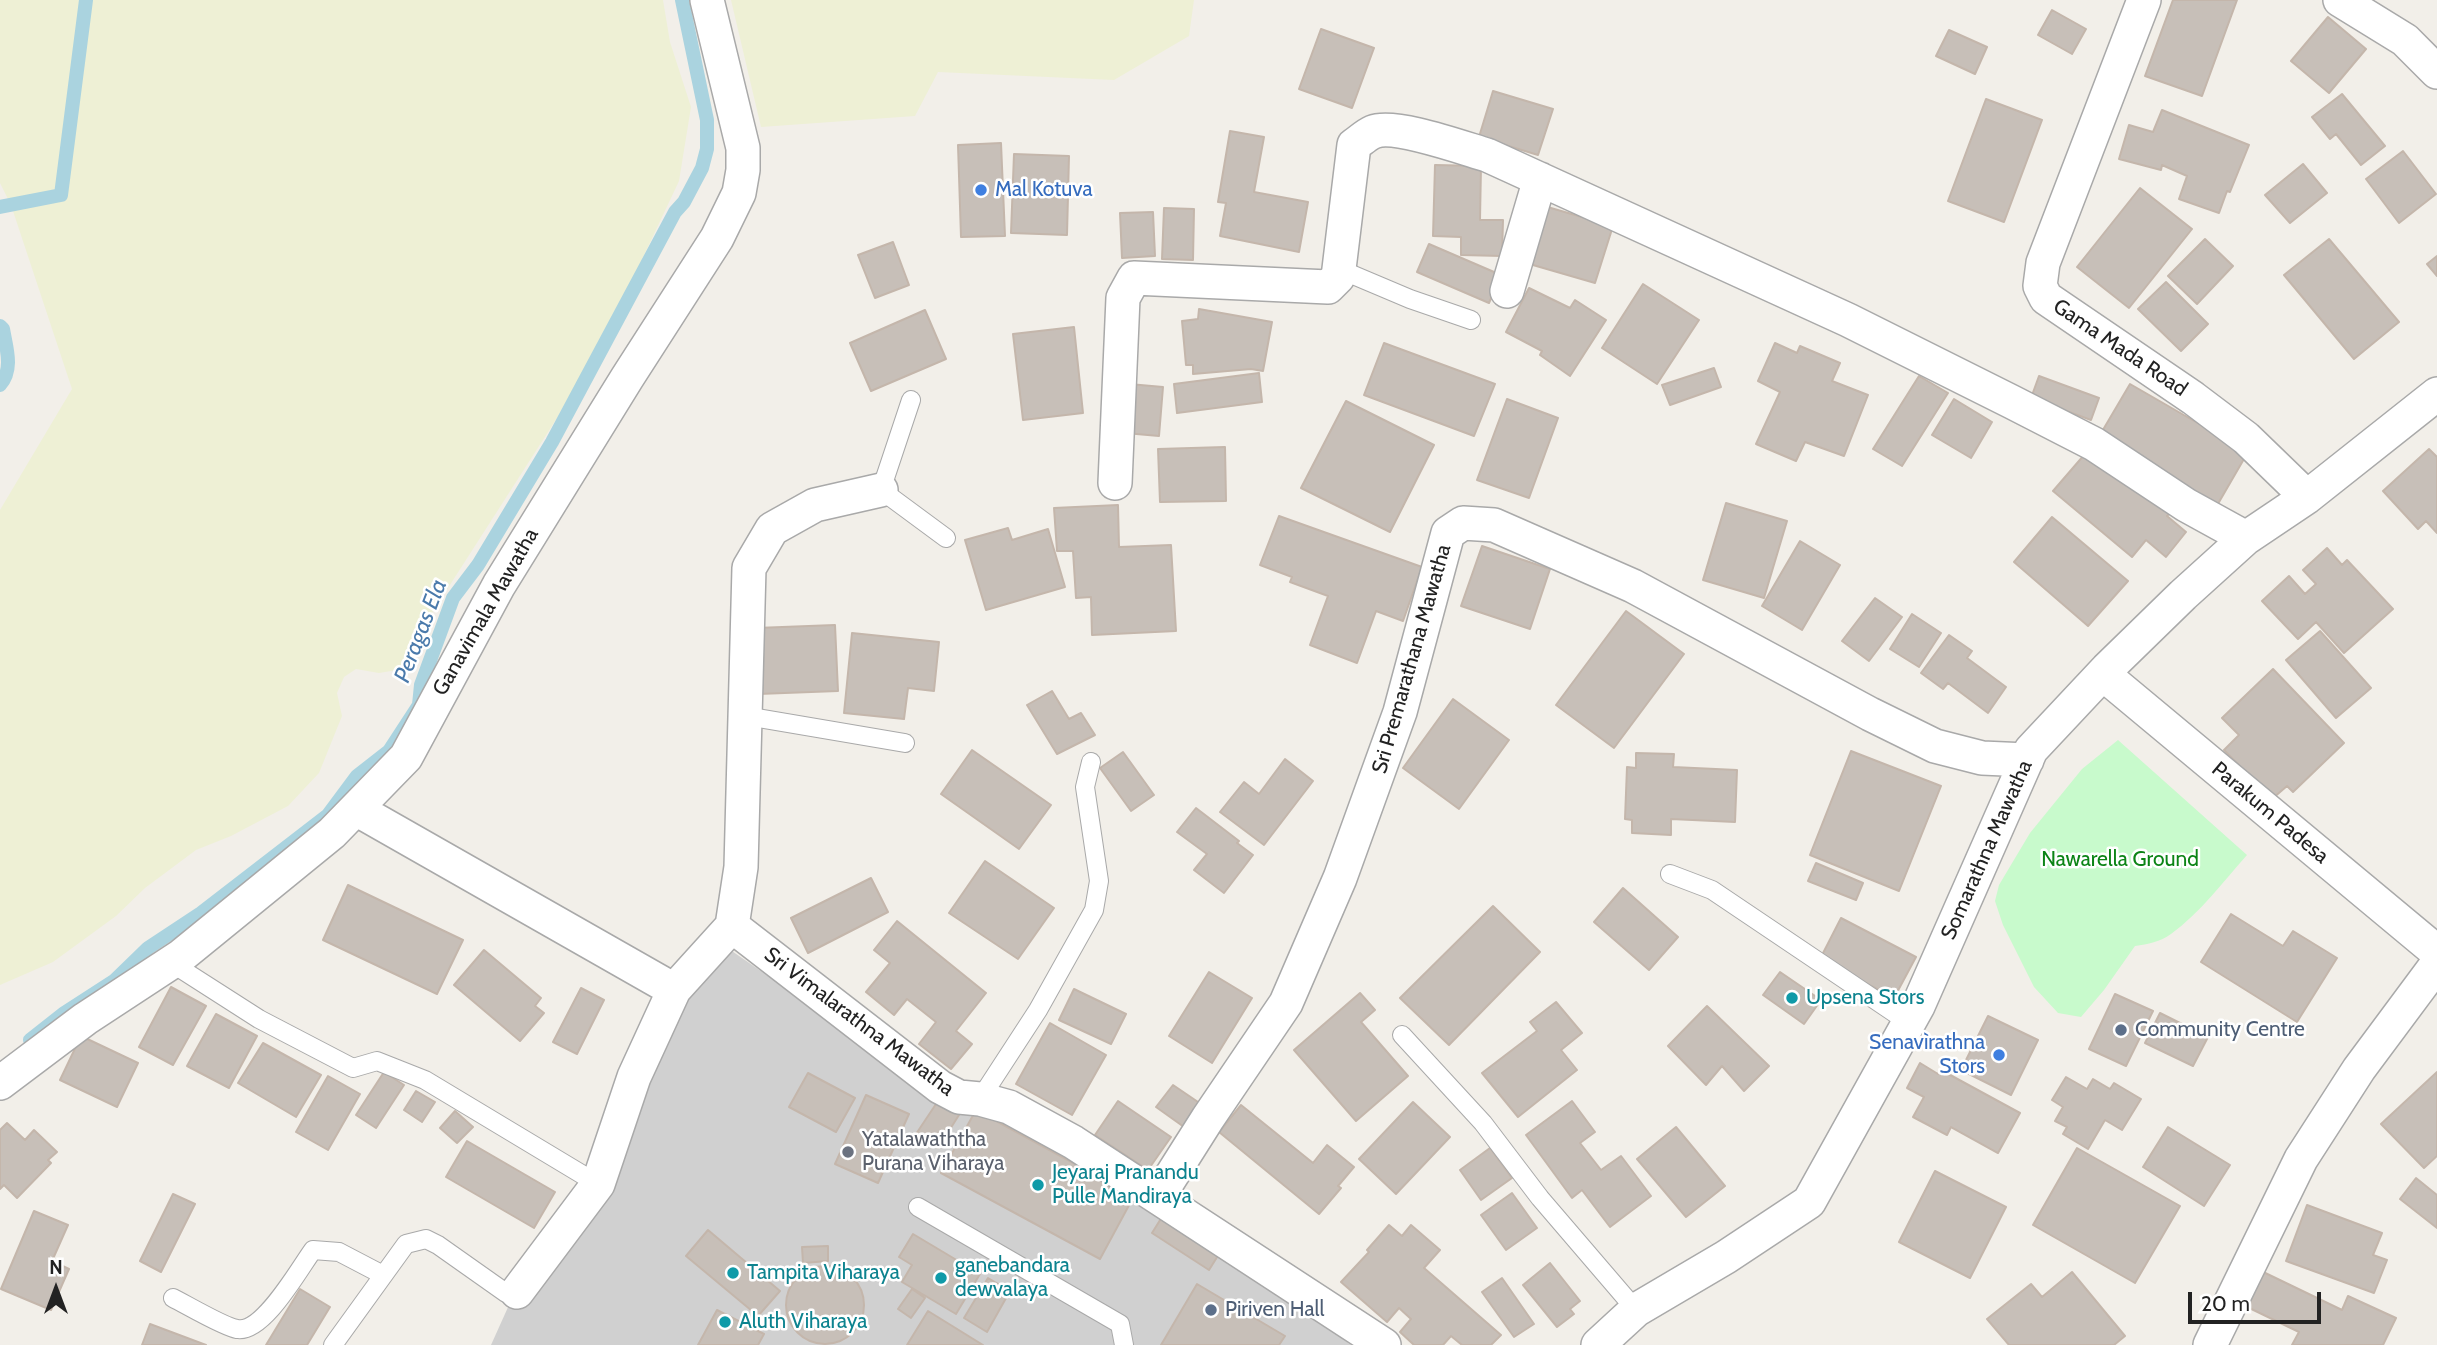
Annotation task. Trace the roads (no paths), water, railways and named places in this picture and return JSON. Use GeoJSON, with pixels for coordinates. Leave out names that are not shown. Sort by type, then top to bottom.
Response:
{"type":"FeatureCollection","features":[{"type":"Feature","properties":{"kind":"street","name":"Ganavimala Mawatha"},"geometry":{"type":"LineString","coordinates":[[0,1083],[85,1019],[170,962],[332,834],[406,757],[499,585],[717,238],[739,193],[743,148],[708,0]]}},
{"type":"Feature","properties":{"kind":"street","name":"Gama Mada Road"},"geometry":{"type":"LineString","coordinates":[[2144,0],[2043,263],[2040,285],[2046,298],[2193,398],[2246,438],[2307,497]]}},
{"type":"Feature","properties":{"kind":"street"},"geometry":{"type":"LineString","coordinates":[[2340,0],[2405,40],[2437,72]]}},
{"type":"Feature","properties":{"kind":"street"},"geometry":{"type":"LineString","coordinates":[[1115,482],[1123,298],[1134,278],[1328,287],[1338,277],[1354,145],[1374,131],[1397,131],[1487,155],[1848,320],[2094,444],[2186,505],[2246,538]]}},
{"type":"Feature","properties":{"kind":"street"},"geometry":{"type":"LineString","coordinates":[[1507,291],[1539,179]]}},
{"type":"Feature","properties":{"kind":"street","name":"Somarathna Mawatha"},"geometry":{"type":"LineString","coordinates":[[1598,1345],[1636,1310],[1726,1257],[1809,1202],[1908,1023],[2031,750],[2183,595],[2246,538],[2307,497],[2437,394]]}},
{"type":"Feature","properties":{"kind":"street"},"geometry":{"type":"LineString","coordinates":[[517,1292],[598,1184],[634,1077],[674,990],[732,926],[741,867],[749,568],[772,529],[815,505],[881,490]]}},
{"type":"Feature","properties":{"kind":"street","name":"Sri Premarathana Mawatha"},"geometry":{"type":"LineString","coordinates":[[1158,1197],[1286,1003],[1340,878],[1401,712],[1448,533],[1463,523],[1494,525],[1633,586],[1870,714],[1935,746],[1982,758],[2027,760]]}},
{"type":"Feature","properties":{"kind":"street","name":"Parakum Padesa"},"geometry":{"type":"LineString","coordinates":[[2103,674],[2437,952]]}},
{"type":"Feature","properties":{"kind":"street"},"geometry":{"type":"LineString","coordinates":[[356,808],[674,990]]}},
{"type":"Feature","properties":{"kind":"street","name":"Sri Vimalarathna Mawatha"},"geometry":{"type":"LineString","coordinates":[[732,926],[940,1087],[959,1097],[981,1099],[1009,1107],[1073,1142],[1384,1345]]}},
{"type":"Feature","properties":{"kind":"street"},"geometry":{"type":"LineString","coordinates":[[2210,1345],[2301,1159],[2359,1069],[2437,964]]}},
{"type":"Feature","properties":{"kind":"lane"},"geometry":{"type":"LineString","coordinates":[[1339,269],[1410,299],[1471,320]]}},
{"type":"Feature","properties":{"kind":"lane"},"geometry":{"type":"LineString","coordinates":[[911,400],[881,490],[946,537]]}},
{"type":"Feature","properties":{"kind":"lane"},"geometry":{"type":"LineString","coordinates":[[746,716],[905,743]]}},
{"type":"Feature","properties":{"kind":"lane"},"geometry":{"type":"LineString","coordinates":[[981,1099],[1038,1010],[1094,910],[1099,881],[1085,787],[1091,762]]}},
{"type":"Feature","properties":{"kind":"lane"},"geometry":{"type":"LineString","coordinates":[[1670,874],[1712,890],[1908,1023]]}},
{"type":"Feature","properties":{"kind":"lane"},"geometry":{"type":"LineString","coordinates":[[170,962],[259,1019],[353,1068],[377,1060],[425,1080],[598,1184]]}},
{"type":"Feature","properties":{"kind":"lane"},"geometry":{"type":"LineString","coordinates":[[1402,1035],[1483,1123],[1540,1198],[1636,1310]]}},
{"type":"Feature","properties":{"kind":"lane"},"geometry":{"type":"LineString","coordinates":[[918,1207],[1120,1324],[1124,1345]]}},
{"type":"Feature","properties":{"kind":"lane"},"geometry":{"type":"LineString","coordinates":[[333,1345],[406,1244],[426,1239],[506,1293],[517,1292]]}},
{"type":"Feature","properties":{"kind":"lane"},"geometry":{"type":"LineString","coordinates":[[173,1298],[238,1329],[253,1326],[271,1310],[313,1250],[340,1252],[383,1275]]}},
{"type":"Feature","properties":{"kind":"waterway"},"geometry":{"type":"LineString","coordinates":[[0,207],[61,195],[86,0]]}},
{"type":"Feature","properties":{"kind":"waterway","name":"Peragas Ela"},"geometry":{"type":"LineString","coordinates":[[30,1040],[63,1014],[114,981],[148,948],[201,913],[328,815],[357,776],[389,751],[419,705],[421,685],[453,598],[478,565],[552,442],[675,212],[684,202],[702,168],[707,149],[707,120],[682,0]]}},
{"type":"Feature","properties":{"kind":"waterway"},"geometry":{"type":"LineString","coordinates":[[0,326],[3,329],[8,365],[0,385]]}},
{"type":"Feature","properties":{"kind":"place","name":"Mal Kotuva"},"geometry":{"type":"Point","coordinates":[981,190]}},
{"type":"Feature","properties":{"kind":"place","name":"Upsena Stors"},"geometry":{"type":"Point","coordinates":[1792,998]}},
{"type":"Feature","properties":{"kind":"place","name":"Community Centre"},"geometry":{"type":"Point","coordinates":[2121,1030]}},
{"type":"Feature","properties":{"kind":"place","name":"Senavìrathna Stors"},"geometry":{"type":"Point","coordinates":[1999,1055]}},
{"type":"Feature","properties":{"kind":"place","name":"Yatalawaththa Purana Viharaya"},"geometry":{"type":"Point","coordinates":[848,1152]}},
{"type":"Feature","properties":{"kind":"place","name":"Jeyaraj Pranandu Pulle Mandiraya"},"geometry":{"type":"Point","coordinates":[1038,1185]}},
{"type":"Feature","properties":{"kind":"place","name":"Tampita Viharaya"},"geometry":{"type":"Point","coordinates":[733,1273]}},
{"type":"Feature","properties":{"kind":"place","name":"ganebandara dewvalaya"},"geometry":{"type":"Point","coordinates":[941,1278]}},
{"type":"Feature","properties":{"kind":"place","name":"Piriven Hall"},"geometry":{"type":"Point","coordinates":[1211,1310]}},
{"type":"Feature","properties":{"kind":"place","name":"Aluth Viharaya"},"geometry":{"type":"Point","coordinates":[725,1322]}},
{"type":"Feature","properties":{"kind":"park label","name":"Nawarella Ground"},"geometry":{"type":"Point","coordinates":[2120,860]}}]}
